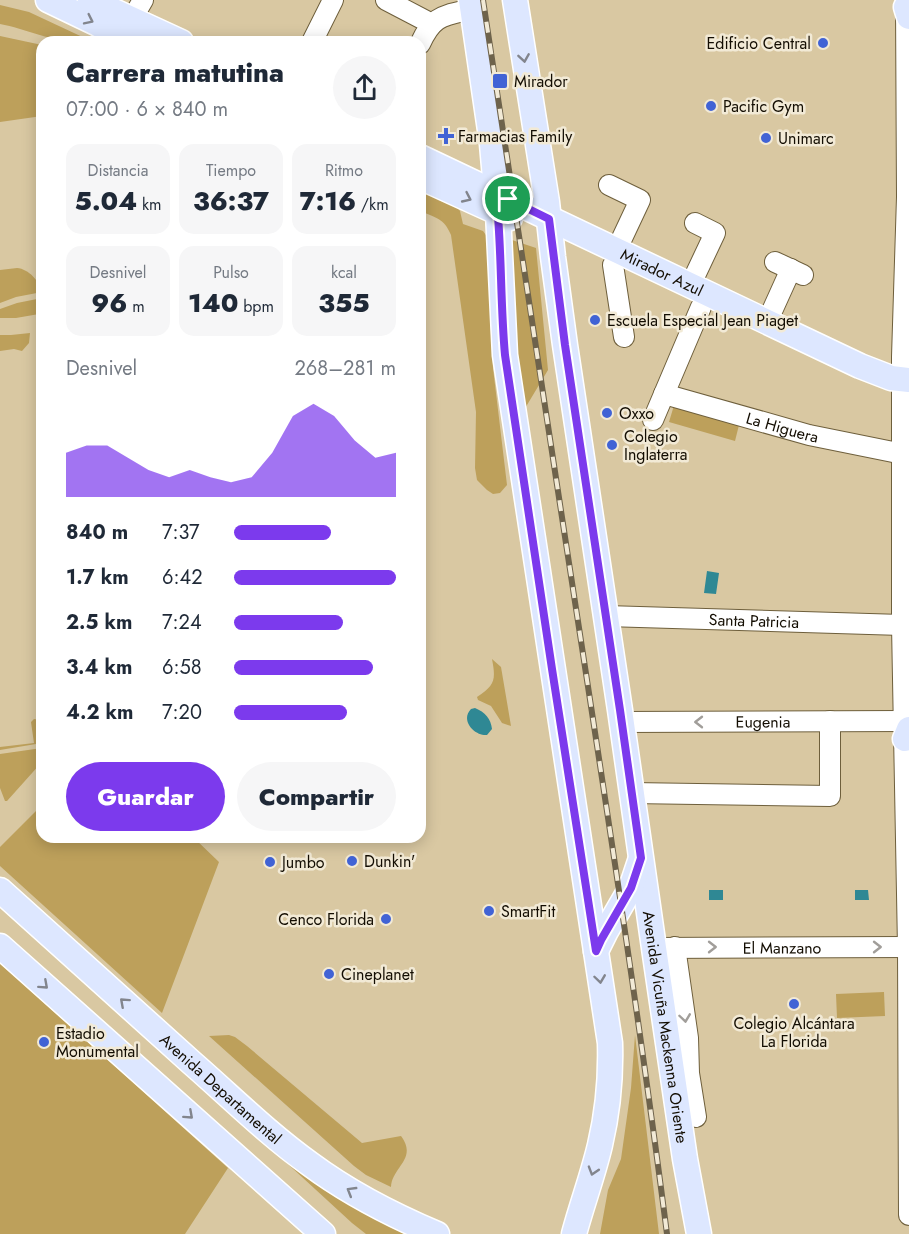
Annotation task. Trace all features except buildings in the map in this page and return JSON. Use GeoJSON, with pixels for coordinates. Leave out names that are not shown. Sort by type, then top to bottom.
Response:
{"type":"FeatureCollection","features":[{"type":"Feature","properties":{"kind":"main road"},"geometry":{"type":"LineString","coordinates":[[48,0],[98,24],[135,20]]}},
{"type":"Feature","properties":{"kind":"main road"},"geometry":{"type":"LineString","coordinates":[[90,0],[168,36]]}},
{"type":"Feature","properties":{"kind":"main road","name":"Avenida Vicuña Mackenna Oriente"},"geometry":{"type":"LineString","coordinates":[[515,0],[641,858],[664,947],[685,1159],[699,1234]]}},
{"type":"Feature","properties":{"kind":"main road"},"geometry":{"type":"LineString","coordinates":[[472,4],[492,144],[505,355],[609,1043],[609,1087],[601,1142],[574,1234]]}},
{"type":"Feature","properties":{"kind":"main road"},"geometry":{"type":"LineString","coordinates":[[449,170],[478,160],[492,144]]}},
{"type":"Feature","properties":{"kind":"main road","name":"Mirador Azul"},"geometry":{"type":"LineString","coordinates":[[426,160],[449,170],[497,203]]}},
{"type":"Feature","properties":{"kind":"main road","name":"Mirador Azul"},"geometry":{"type":"LineString","coordinates":[[426,179],[497,203],[695,296],[868,386],[887,392],[906,386]]}},
{"type":"Feature","properties":{"kind":"main road","name":"Mirador Azul"},"geometry":{"type":"LineString","coordinates":[[695,296],[767,322],[906,386]]}},
{"type":"Feature","properties":{"kind":"main road"},"geometry":{"type":"LineString","coordinates":[[596,951],[631,888],[641,858]]}},
{"type":"Feature","properties":{"kind":"main road","name":"Avenida Departamental"},"geometry":{"type":"LineString","coordinates":[[0,890],[304,1160],[365,1199],[437,1234]]}},
{"type":"Feature","properties":{"kind":"main road"},"geometry":{"type":"LineString","coordinates":[[0,946],[323,1234]]}},
{"type":"Feature","properties":{"kind":"main road"},"geometry":{"type":"LineString","coordinates":[[685,1159],[694,1133],[696,1117]]}},
{"type":"Feature","properties":{"kind":"street"},"geometry":{"type":"LineString","coordinates":[[315,36],[333,0]]}},
{"type":"Feature","properties":{"kind":"street"},"geometry":{"type":"LineString","coordinates":[[386,0],[432,24]]}},
{"type":"Feature","properties":{"kind":"street"},"geometry":{"type":"LineString","coordinates":[[424,36],[432,24],[442,17],[472,4]]}},
{"type":"Feature","properties":{"kind":"street"},"geometry":{"type":"LineString","coordinates":[[907,8],[907,197],[903,301],[906,386],[903,454],[902,625],[906,730],[909,1215]]}},
{"type":"Feature","properties":{"kind":"street"},"geometry":{"type":"LineString","coordinates":[[609,185],[640,200],[614,258]]}},
{"type":"Feature","properties":{"kind":"street"},"geometry":{"type":"LineString","coordinates":[[653,420],[664,394],[715,233],[695,223]]}},
{"type":"Feature","properties":{"kind":"street","name":"Mirador Azul"},"geometry":{"type":"LineString","coordinates":[[614,258],[624,337]]}},
{"type":"Feature","properties":{"kind":"street"},"geometry":{"type":"LineString","coordinates":[[767,322],[790,269]]}},
{"type":"Feature","properties":{"kind":"street","name":"La Higuera"},"geometry":{"type":"LineString","coordinates":[[664,394],[809,435],[903,454]]}},
{"type":"Feature","properties":{"kind":"street","name":"Santa Patricia"},"geometry":{"type":"LineString","coordinates":[[606,616],[902,625]]}},
{"type":"Feature","properties":{"kind":"street"},"geometry":{"type":"LineString","coordinates":[[631,793],[830,796],[830,721]]}},
{"type":"Feature","properties":{"kind":"street","name":"Eugenia"},"geometry":{"type":"LineString","coordinates":[[621,722],[830,721],[906,730]]}},
{"type":"Feature","properties":{"kind":"street","name":"El Manzano"},"geometry":{"type":"LineString","coordinates":[[664,947],[908,947]]}},
{"type":"Feature","properties":{"kind":"street","name":"Avenida Vicuña Mackenna Oriente"},"geometry":{"type":"LineString","coordinates":[[664,947],[688,1038],[689,1073],[696,1117]]}},
{"type":"Feature","properties":{"kind":"shaded area"},"geometry":{"type":"Polygon","coordinates":[[[0,5],[29,12],[80,36],[44,36],[0,24],[0,5]]]}},
{"type":"Feature","properties":{"kind":"shaded area"},"geometry":{"type":"Polygon","coordinates":[[[0,36],[36,44],[36,117],[0,122],[0,36]]]}},
{"type":"Feature","properties":{"kind":"shaded area"},"geometry":{"type":"Polygon","coordinates":[[[426,190],[457,207],[463,224],[483,231],[488,238],[494,292],[490,319],[493,368],[507,485],[500,493],[493,494],[477,480],[475,468],[476,412],[451,235],[442,222],[426,213],[426,190]]]}},
{"type":"Feature","properties":{"kind":"shaded area"},"geometry":{"type":"Polygon","coordinates":[[[512,240],[536,248],[548,370],[524,410],[515,347],[512,240]]]}},
{"type":"Feature","properties":{"kind":"shaded area"},"geometry":{"type":"Polygon","coordinates":[[[17,268],[26,271],[36,280],[36,293],[0,303],[0,270],[17,268]]]}},
{"type":"Feature","properties":{"kind":"shaded area"},"geometry":{"type":"Polygon","coordinates":[[[36,299],[36,315],[0,318],[0,309],[36,299]]]}},
{"type":"Feature","properties":{"kind":"shaded area"},"geometry":{"type":"Polygon","coordinates":[[[30,333],[29,343],[22,351],[14,349],[0,351],[0,335],[30,333]]]}},
{"type":"Feature","properties":{"kind":"shaded area"},"geometry":{"type":"Polygon","coordinates":[[[675,402],[740,421],[735,441],[669,422],[675,402]]]}},
{"type":"Feature","properties":{"kind":"shaded area"},"geometry":{"type":"Polygon","coordinates":[[[492,659],[501,667],[511,726],[502,723],[491,706],[478,700],[477,697],[488,689],[493,681],[492,659]]]}},
{"type":"Feature","properties":{"kind":"shaded area"},"geometry":{"type":"Polygon","coordinates":[[[36,719],[36,744],[0,750],[0,747],[34,743],[31,722],[36,719]]]}},
{"type":"Feature","properties":{"kind":"shaded area"},"geometry":{"type":"Polygon","coordinates":[[[36,749],[36,769],[7,801],[0,788],[0,754],[36,749]]]}},
{"type":"Feature","properties":{"kind":"shaded area"},"geometry":{"type":"Polygon","coordinates":[[[36,811],[36,843],[199,843],[219,862],[162,1013],[0,866],[0,847],[36,811]]]}},
{"type":"Feature","properties":{"kind":"shaded area","name":"Estadio Monumental"},"geometry":{"type":"Polygon","coordinates":[[[0,963],[228,1168],[185,1234],[0,1234],[0,963]]]}},
{"type":"Feature","properties":{"kind":"shaded area"},"geometry":{"type":"Polygon","coordinates":[[[884,992],[885,1016],[837,1018],[836,994],[884,992]]]}},
{"type":"Feature","properties":{"kind":"shaded area"},"geometry":{"type":"Polygon","coordinates":[[[229,1035],[247,1046],[362,1143],[401,1136],[407,1151],[406,1157],[392,1180],[391,1187],[366,1175],[354,1166],[209,1036],[229,1035]]]}},
{"type":"Feature","properties":{"kind":"shaded area"},"geometry":{"type":"Polygon","coordinates":[[[635,1035],[659,1234],[600,1234],[608,1190],[621,1159],[631,1088],[635,1035]]]}},
{"type":"Feature","properties":{"kind":"shaded area"},"geometry":{"type":"Polygon","coordinates":[[[278,1155],[309,1179],[363,1211],[417,1234],[366,1234],[278,1155]]]}},
{"type":"Feature","properties":{"kind":"water"},"geometry":{"type":"Polygon","coordinates":[[[707,571],[719,573],[716,594],[704,593],[707,571]]]}},
{"type":"Feature","properties":{"kind":"water"},"geometry":{"type":"Polygon","coordinates":[[[475,708],[489,719],[492,729],[487,735],[477,733],[468,722],[468,713],[475,708]]]}},
{"type":"Feature","properties":{"kind":"water"},"geometry":{"type":"Polygon","coordinates":[[[709,890],[723,890],[723,900],[709,900],[709,890]]]}},
{"type":"Feature","properties":{"kind":"water"},"geometry":{"type":"Polygon","coordinates":[[[855,890],[868,890],[869,900],[855,900],[855,890]]]}},
{"type":"Feature","properties":{"kind":"railway"},"geometry":{"type":"LineString","coordinates":[[483,0],[613,849],[667,1234]]}},
{"type":"Feature","properties":{"kind":"place","name":"Edificio Central"},"geometry":{"type":"Point","coordinates":[823,43]}},
{"type":"Feature","properties":{"kind":"place","name":"Mirador"},"geometry":{"type":"Point","coordinates":[500,81]}},
{"type":"Feature","properties":{"kind":"place","name":"Pacific Gym"},"geometry":{"type":"Point","coordinates":[711,106]}},
{"type":"Feature","properties":{"kind":"place","name":"Farmacias Family"},"geometry":{"type":"Point","coordinates":[446,136]}},
{"type":"Feature","properties":{"kind":"place","name":"Unimarc"},"geometry":{"type":"Point","coordinates":[766,138]}},
{"type":"Feature","properties":{"kind":"place","name":"Escuela Especial Jean Piaget"},"geometry":{"type":"Point","coordinates":[595,320]}},
{"type":"Feature","properties":{"kind":"place","name":"Oxxo"},"geometry":{"type":"Point","coordinates":[607,413]}},
{"type":"Feature","properties":{"kind":"place","name":"Colegio Inglaterra"},"geometry":{"type":"Point","coordinates":[612,445]}},
{"type":"Feature","properties":{"kind":"place","name":"Dunkin'"},"geometry":{"type":"Point","coordinates":[352,861]}},
{"type":"Feature","properties":{"kind":"place","name":"Jumbo"},"geometry":{"type":"Point","coordinates":[270,862]}},
{"type":"Feature","properties":{"kind":"place","name":"SmartFit"},"geometry":{"type":"Point","coordinates":[489,911]}},
{"type":"Feature","properties":{"kind":"place","name":"Cenco Florida"},"geometry":{"type":"Point","coordinates":[386,919]}},
{"type":"Feature","properties":{"kind":"place","name":"Cineplanet"},"geometry":{"type":"Point","coordinates":[329,974]}},
{"type":"Feature","properties":{"kind":"place","name":"Colegio Alcántara La Florida"},"geometry":{"type":"Point","coordinates":[794,1004]}},
{"type":"Feature","properties":{"kind":"place","name":"Estadio Monumental"},"geometry":{"type":"Point","coordinates":[44,1042]}},
{"type":"Feature","properties":{"kind":"route"},"geometry":{"type":"LineString","coordinates":[[496,193],[508,199],[549,219],[565,345],[641,858],[631,888],[596,951],[505,355],[496,193]]}}]}
